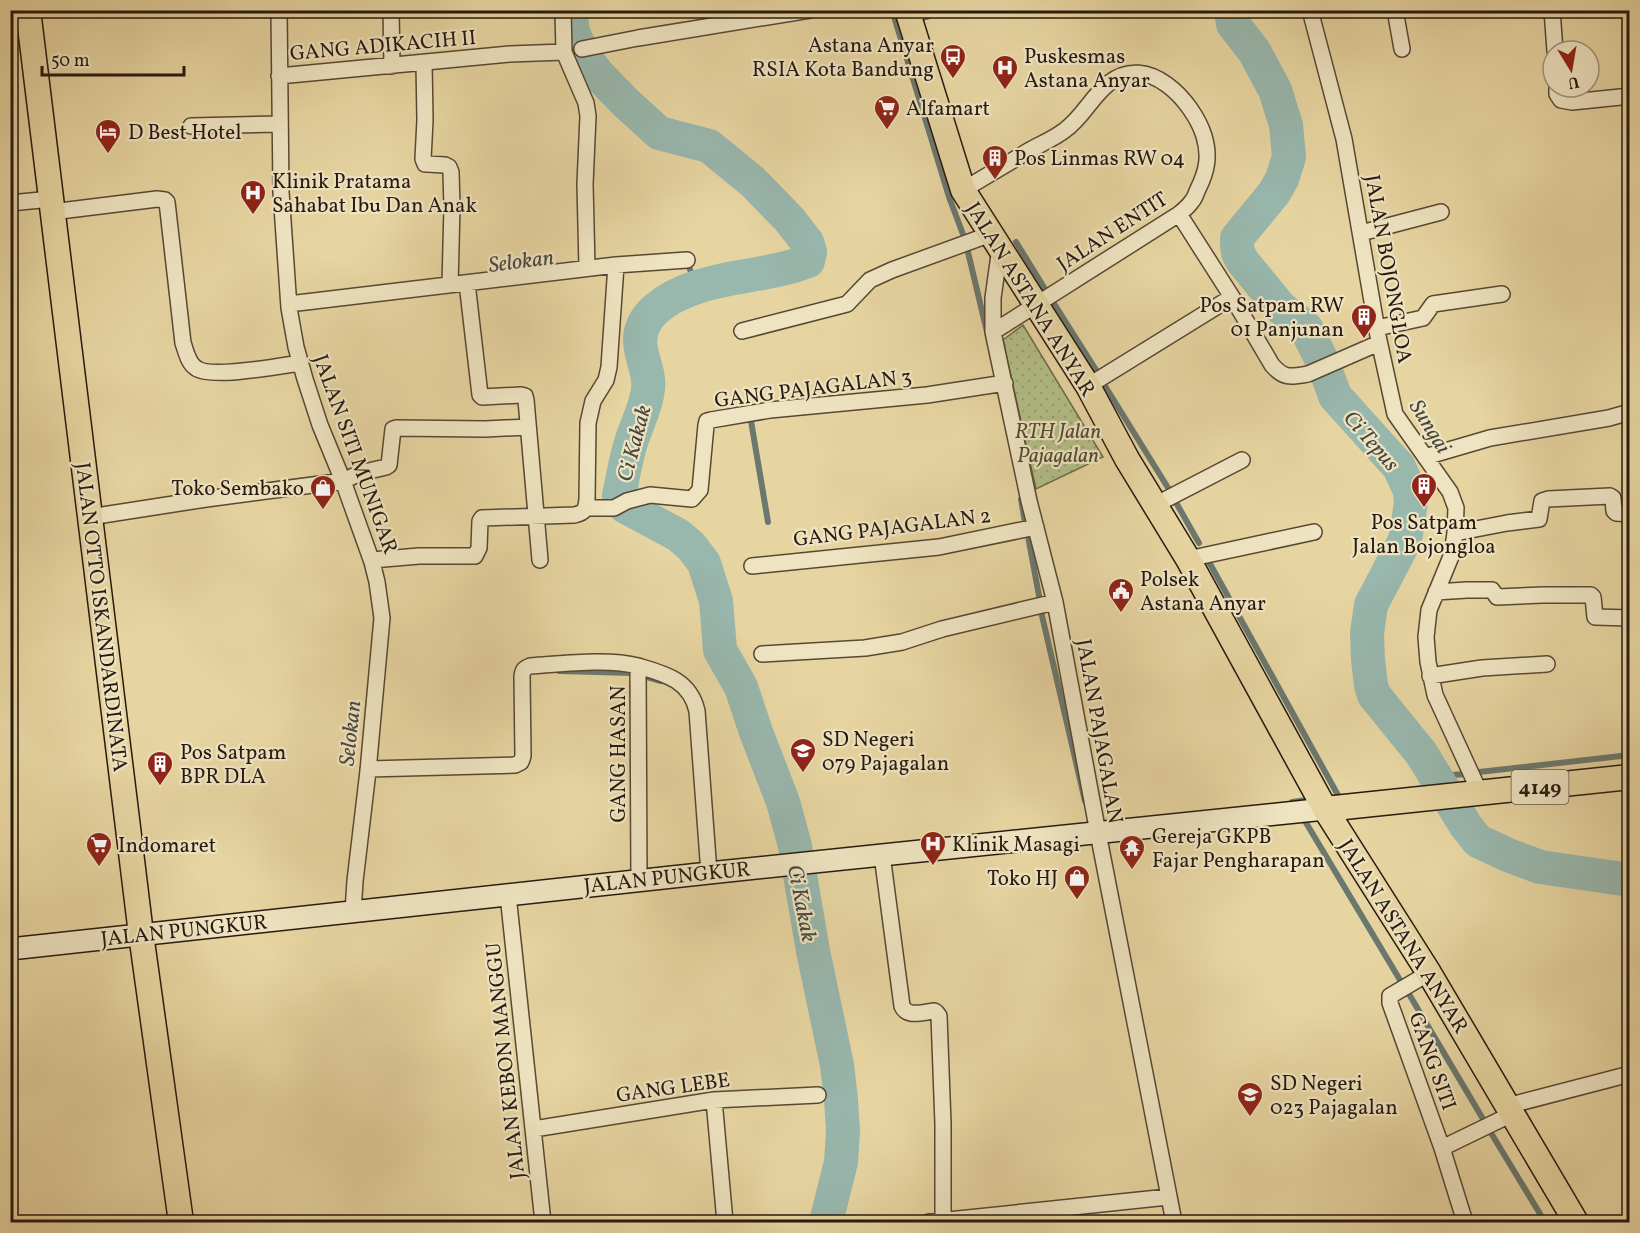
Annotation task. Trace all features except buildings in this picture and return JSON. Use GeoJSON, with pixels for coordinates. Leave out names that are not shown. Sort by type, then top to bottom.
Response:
{"type":"FeatureCollection","features":[{"type":"Feature","properties":{"kind":"main road","name":"JALAN OTTO ISKANDARDINATA"},"geometry":{"type":"LineString","coordinates":[[27,10],[141,934],[181,1222]]}},
{"type":"Feature","properties":{"kind":"main road","name":"JALAN ASTANA ANYAR"},"geometry":{"type":"LineString","coordinates":[[914,12],[963,190],[1088,386],[1126,459],[1161,502],[1188,559],[1325,808],[1429,973],[1576,1222]]}},
{"type":"Feature","properties":{"kind":"main road","name":"4149"},"geometry":{"type":"LineString","coordinates":[[1325,808],[1629,777]]}},
{"type":"Feature","properties":{"kind":"main road","name":"JALAN PUNGKUR"},"geometry":{"type":"LineString","coordinates":[[10,949],[639,881],[708,869],[843,859],[1325,808]]}},
{"type":"Feature","properties":{"kind":"street","name":"JALAN SITI MUNIGAR"},"geometry":{"type":"LineString","coordinates":[[279,10],[282,192],[289,304],[296,347],[320,425],[372,563],[378,582],[382,618],[353,912]]}},
{"type":"Feature","properties":{"kind":"street"},"geometry":{"type":"LineString","coordinates":[[391,10],[392,66]]}},
{"type":"Feature","properties":{"kind":"street"},"geometry":{"type":"LineString","coordinates":[[563,10],[564,52],[584,96],[588,116],[585,184],[587,268]]}},
{"type":"Feature","properties":{"kind":"street"},"geometry":{"type":"LineString","coordinates":[[582,49],[810,10]]}},
{"type":"Feature","properties":{"kind":"street","name":"JALAN BOJONGLOA"},"geometry":{"type":"LineString","coordinates":[[1310,10],[1344,139],[1362,233],[1378,337],[1395,414],[1450,492],[1456,508],[1460,532],[1429,609],[1426,637],[1434,675],[1435,695],[1480,793]]}},
{"type":"Feature","properties":{"kind":"street"},"geometry":{"type":"LineString","coordinates":[[1395,10],[1402,49]]}},
{"type":"Feature","properties":{"kind":"street"},"geometry":{"type":"LineString","coordinates":[[1552,10],[1554,39]]}},
{"type":"Feature","properties":{"kind":"street","name":"GANG ADIKACIH II"},"geometry":{"type":"LineString","coordinates":[[279,76],[510,54],[564,52]]}},
{"type":"Feature","properties":{"kind":"street"},"geometry":{"type":"LineString","coordinates":[[424,63],[426,120],[423,159],[425,164],[445,165],[451,172],[450,285]]}},
{"type":"Feature","properties":{"kind":"street","name":"JALAN ENTIT"},"geometry":{"type":"LineString","coordinates":[[963,190],[1066,129],[1110,82],[1121,76],[1141,72],[1163,81],[1187,103],[1202,129],[1207,146],[1208,161],[1204,176],[1192,201],[1179,214],[993,332]]}},
{"type":"Feature","properties":{"kind":"street"},"geometry":{"type":"LineString","coordinates":[[1601,99],[1629,96]]}},
{"type":"Feature","properties":{"kind":"street"},"geometry":{"type":"LineString","coordinates":[[1560,99],[1572,102],[1600,99]]}},
{"type":"Feature","properties":{"kind":"street"},"geometry":{"type":"LineString","coordinates":[[191,126],[280,124]]}},
{"type":"Feature","properties":{"kind":"street"},"geometry":{"type":"LineString","coordinates":[[10,203],[52,205],[165,200],[183,343],[196,369],[210,373],[300,363]]}},
{"type":"Feature","properties":{"kind":"street"},"geometry":{"type":"LineString","coordinates":[[1362,233],[1441,212]]}},
{"type":"Feature","properties":{"kind":"street"},"geometry":{"type":"LineString","coordinates":[[1179,214],[1272,365],[1278,373],[1285,376],[1308,374],[1332,364],[1378,337],[1423,318],[1433,304],[1502,294]]}},
{"type":"Feature","properties":{"kind":"street"},"geometry":{"type":"LineString","coordinates":[[742,331],[847,304],[870,280],[892,270],[996,241]]}},
{"type":"Feature","properties":{"kind":"street","name":"JALAN PAJAGALAN"},"geometry":{"type":"LineString","coordinates":[[996,241],[993,332],[1020,460],[1030,529],[1055,602],[1174,1222]]}},
{"type":"Feature","properties":{"kind":"street"},"geometry":{"type":"LineString","coordinates":[[289,304],[450,285],[468,285],[587,268],[687,260]]}},
{"type":"Feature","properties":{"kind":"street"},"geometry":{"type":"LineString","coordinates":[[584,510],[588,423],[593,401],[606,380],[609,367],[616,265]]}},
{"type":"Feature","properties":{"kind":"street"},"geometry":{"type":"LineString","coordinates":[[468,285],[480,395],[482,397],[521,394],[525,396],[540,560]]}},
{"type":"Feature","properties":{"kind":"street"},"geometry":{"type":"LineString","coordinates":[[1088,386],[1232,297]]}},
{"type":"Feature","properties":{"kind":"street","name":"GANG PAJAGALAN 3"},"geometry":{"type":"LineString","coordinates":[[372,563],[419,556],[475,556],[480,548],[482,518],[535,516],[614,508],[650,495],[692,499],[700,490],[707,421],[770,410],[927,395],[1005,383]]}},
{"type":"Feature","properties":{"kind":"street"},"geometry":{"type":"LineString","coordinates":[[1425,457],[1490,438],[1609,418],[1629,412]]}},
{"type":"Feature","properties":{"kind":"street"},"geometry":{"type":"LineString","coordinates":[[90,517],[343,481],[360,473],[387,467],[393,429],[396,428],[528,427]]}},
{"type":"Feature","properties":{"kind":"street"},"geometry":{"type":"LineString","coordinates":[[1161,502],[1242,460]]}},
{"type":"Feature","properties":{"kind":"street"},"geometry":{"type":"LineString","coordinates":[[1460,532],[1539,519],[1542,501],[1548,499],[1610,496],[1613,498],[1616,513],[1629,514]]}},
{"type":"Feature","properties":{"kind":"street","name":"GANG PAJAGALAN 2"},"geometry":{"type":"LineString","coordinates":[[752,566],[939,547],[1030,529]]}},
{"type":"Feature","properties":{"kind":"street"},"geometry":{"type":"LineString","coordinates":[[1188,559],[1314,532]]}},
{"type":"Feature","properties":{"kind":"street"},"geometry":{"type":"LineString","coordinates":[[1436,592],[1492,590],[1497,597],[1591,595],[1594,617],[1629,618]]}},
{"type":"Feature","properties":{"kind":"street"},"geometry":{"type":"LineString","coordinates":[[762,654],[865,648],[902,642],[942,629],[1055,602]]}},
{"type":"Feature","properties":{"kind":"street","name":"GANG HASAN"},"geometry":{"type":"LineString","coordinates":[[368,771],[514,765],[521,762],[524,756],[522,676],[525,668],[609,662],[627,663],[638,671],[639,881]]}},
{"type":"Feature","properties":{"kind":"street"},"geometry":{"type":"LineString","coordinates":[[1434,675],[1482,668],[1547,664]]}},
{"type":"Feature","properties":{"kind":"street"},"geometry":{"type":"LineString","coordinates":[[638,671],[660,672],[681,682],[694,700],[697,711],[708,869]]}},
{"type":"Feature","properties":{"kind":"street"},"geometry":{"type":"LineString","coordinates":[[882,855],[902,1006],[908,1013],[934,1011],[939,1016],[943,1124],[936,1222],[1168,1197]]}},
{"type":"Feature","properties":{"kind":"street","name":"JALAN KEBON MANGGU"},"geometry":{"type":"LineString","coordinates":[[508,895],[543,1222]]}},
{"type":"Feature","properties":{"kind":"street","name":"GANG SITI"},"geometry":{"type":"LineString","coordinates":[[1429,973],[1390,996],[1390,1003],[1442,1148],[1465,1222]]}},
{"type":"Feature","properties":{"kind":"street","name":"GANG SITI"},"geometry":{"type":"LineString","coordinates":[[1442,1148],[1510,1110],[1629,1074]]}},
{"type":"Feature","properties":{"kind":"street","name":"GANG LEBE"},"geometry":{"type":"LineString","coordinates":[[534,1129],[714,1100],[818,1095]]}},
{"type":"Feature","properties":{"kind":"street"},"geometry":{"type":"LineString","coordinates":[[714,1100],[725,1222]]}},
{"type":"Feature","properties":{"kind":"green space","name":"RTH Jalan Pajagalan"},"geometry":{"type":"Polygon","coordinates":[[[1023,325],[1103,457],[1036,489],[1003,340],[1023,325]]]}},
{"type":"Feature","properties":{"kind":"waterway","name":"Ci Kakak"},"geometry":{"type":"LineString","coordinates":[[570,10],[573,32],[584,56],[625,102],[659,133],[709,146],[753,182],[789,219],[807,242],[810,252],[808,261],[795,266],[711,283],[687,291],[666,302],[649,317],[640,337],[648,379],[647,396],[628,452],[619,495],[624,506],[678,535],[691,546],[704,563],[716,601],[720,650],[741,687],[783,802],[795,846],[813,951],[837,1065],[841,1099],[843,1132],[841,1162],[826,1222]]}},
{"type":"Feature","properties":{"kind":"waterway"},"geometry":{"type":"LineString","coordinates":[[892,10],[949,197],[964,237]]}},
{"type":"Feature","properties":{"kind":"waterway","name":"Ci Tepus"},"geometry":{"type":"LineString","coordinates":[[1231,10],[1233,24],[1254,51],[1275,90],[1286,125],[1289,157],[1282,179],[1274,193],[1237,238],[1238,253],[1280,307],[1306,328],[1323,363],[1335,396],[1399,467],[1410,491],[1411,503],[1405,540],[1371,605],[1367,633],[1368,659],[1374,695],[1421,753],[1466,826],[1478,841],[1540,867],[1630,880]]}},
{"type":"Feature","properties":{"kind":"waterway"},"geometry":{"type":"LineString","coordinates":[[1016,242],[1045,289]]}},
{"type":"Feature","properties":{"kind":"waterway"},"geometry":{"type":"LineString","coordinates":[[967,248],[987,332]]}},
{"type":"Feature","properties":{"kind":"waterway","name":"Selokan"},"geometry":{"type":"LineString","coordinates":[[685,262],[687,262],[697,287]]}},
{"type":"Feature","properties":{"kind":"waterway"},"geometry":{"type":"LineString","coordinates":[[1053,302],[1098,373]]}},
{"type":"Feature","properties":{"kind":"waterway"},"geometry":{"type":"LineString","coordinates":[[1105,386],[1170,491]]}},
{"type":"Feature","properties":{"kind":"waterway"},"geometry":{"type":"LineString","coordinates":[[750,415],[768,522]]}},
{"type":"Feature","properties":{"kind":"waterway"},"geometry":{"type":"LineString","coordinates":[[1021,499],[1026,528]]}},
{"type":"Feature","properties":{"kind":"waterway"},"geometry":{"type":"LineString","coordinates":[[1174,499],[1199,543]]}},
{"type":"Feature","properties":{"kind":"waterway"},"geometry":{"type":"LineString","coordinates":[[1027,531],[1040,601]]}},
{"type":"Feature","properties":{"kind":"waterway"},"geometry":{"type":"LineString","coordinates":[[1209,562],[1339,797]]}},
{"type":"Feature","properties":{"kind":"waterway"},"geometry":{"type":"LineString","coordinates":[[1040,607],[1085,801]]}},
{"type":"Feature","properties":{"kind":"waterway"},"geometry":{"type":"LineString","coordinates":[[559,671],[633,673],[661,681]]}},
{"type":"Feature","properties":{"kind":"waterway"},"geometry":{"type":"LineString","coordinates":[[1479,772],[1630,755]]}},
{"type":"Feature","properties":{"kind":"waterway","name":"Sungai"},"geometry":{"type":"LineString","coordinates":[[1437,776],[1466,774]]}},
{"type":"Feature","properties":{"kind":"waterway"},"geometry":{"type":"LineString","coordinates":[[1292,802],[1314,799]]}},
{"type":"Feature","properties":{"kind":"waterway"},"geometry":{"type":"LineString","coordinates":[[1302,816],[1403,985]]}},
{"type":"Feature","properties":{"kind":"waterway"},"geometry":{"type":"LineString","coordinates":[[1406,989],[1486,1124]]}},
{"type":"Feature","properties":{"kind":"waterway"},"geometry":{"type":"LineString","coordinates":[[1488,1128],[1545,1222]]}},
{"type":"Feature","properties":{"kind":"place","name":"Astana Anyar RSIA Kota Bandung"},"geometry":{"type":"Point","coordinates":[953,80]}},
{"type":"Feature","properties":{"kind":"place","name":"Puskesmas Astana Anyar"},"geometry":{"type":"Point","coordinates":[1005,91]}},
{"type":"Feature","properties":{"kind":"place","name":"Alfamart"},"geometry":{"type":"Point","coordinates":[887,131]}},
{"type":"Feature","properties":{"kind":"place","name":"D Best Hotel"},"geometry":{"type":"Point","coordinates":[108,155]}},
{"type":"Feature","properties":{"kind":"place","name":"Pos Linmas RW 04"},"geometry":{"type":"Point","coordinates":[995,181]}},
{"type":"Feature","properties":{"kind":"place","name":"Klinik Pratama Sahabat Ibu Dan Anak"},"geometry":{"type":"Point","coordinates":[253,216]}},
{"type":"Feature","properties":{"kind":"place","name":"Pos Satpam RW 01 Panjunan"},"geometry":{"type":"Point","coordinates":[1364,340]}},
{"type":"Feature","properties":{"kind":"place","name":"Pos Satpam Jalan Bojongloa"},"geometry":{"type":"Point","coordinates":[1424,509]}},
{"type":"Feature","properties":{"kind":"place","name":"Toko Sembako"},"geometry":{"type":"Point","coordinates":[323,511]}},
{"type":"Feature","properties":{"kind":"place","name":"Polsek Astana Anyar"},"geometry":{"type":"Point","coordinates":[1121,614]}},
{"type":"Feature","properties":{"kind":"place","name":"SD Negeri 079 Pajagalan"},"geometry":{"type":"Point","coordinates":[803,774]}},
{"type":"Feature","properties":{"kind":"place","name":"Pos Satpam BPR DLA"},"geometry":{"type":"Point","coordinates":[160,787]}},
{"type":"Feature","properties":{"kind":"place","name":"Klinik Masagi"},"geometry":{"type":"Point","coordinates":[933,867]}},
{"type":"Feature","properties":{"kind":"place","name":"Indomaret"},"geometry":{"type":"Point","coordinates":[99,868]}},
{"type":"Feature","properties":{"kind":"place","name":"Gereja GKPB Fajar Pengharapan"},"geometry":{"type":"Point","coordinates":[1132,871]}},
{"type":"Feature","properties":{"kind":"place","name":"Toko HJ"},"geometry":{"type":"Point","coordinates":[1077,901]}},
{"type":"Feature","properties":{"kind":"place","name":"SD Negeri 023 Pajagalan"},"geometry":{"type":"Point","coordinates":[1250,1118]}}]}
